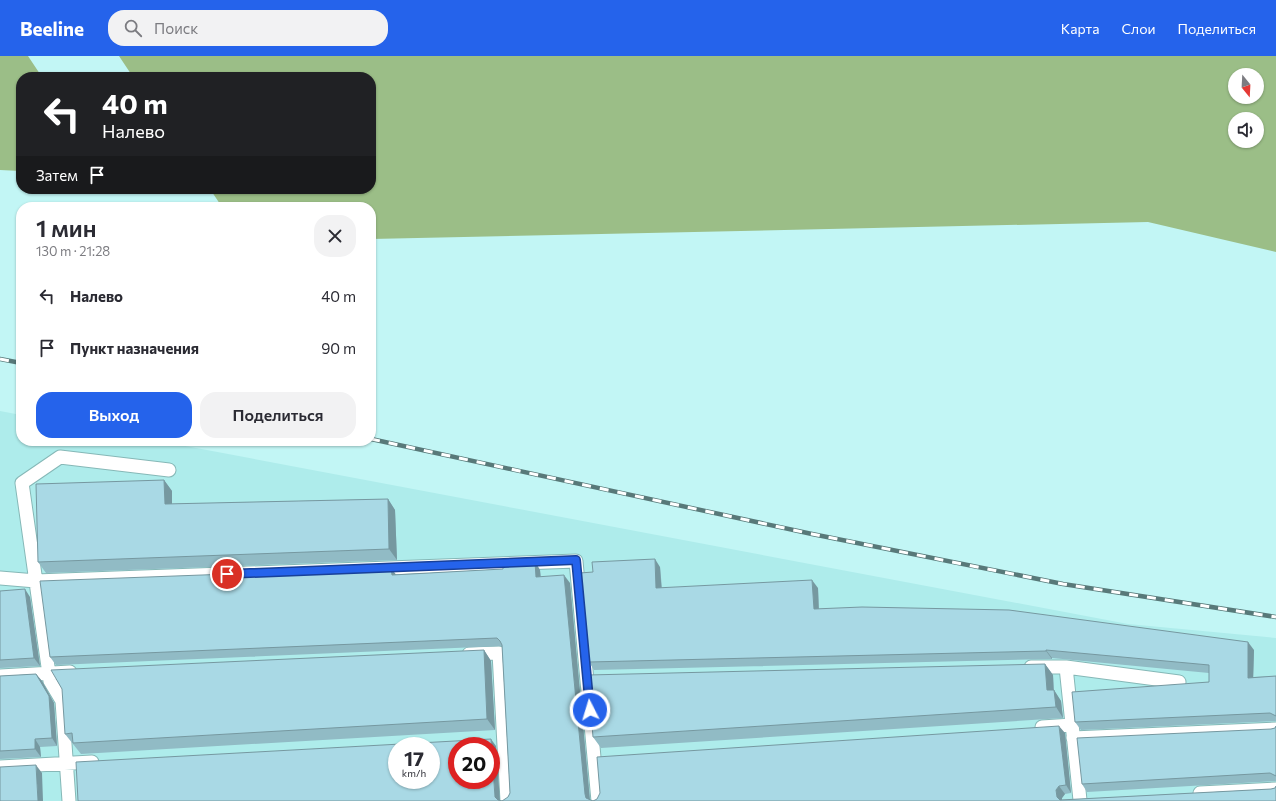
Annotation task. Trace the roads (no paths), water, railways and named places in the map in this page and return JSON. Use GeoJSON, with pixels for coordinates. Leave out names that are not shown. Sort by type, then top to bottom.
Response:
{"type":"FeatureCollection","features":[{"type":"Feature","properties":{"kind":"lane"},"geometry":{"type":"LineString","coordinates":[[69,801],[62,701],[50,681],[22,483],[60,457],[169,470]]}},
{"type":"Feature","properties":{"kind":"lane"},"geometry":{"type":"LineString","coordinates":[[0,578],[36,581],[576,560],[598,801]]}},
{"type":"Feature","properties":{"kind":"lane"},"geometry":{"type":"LineString","coordinates":[[460,655],[499,653],[507,801]]}},
{"type":"Feature","properties":{"kind":"lane"},"geometry":{"type":"LineString","coordinates":[[1018,668],[1066,666],[1179,682]]}},
{"type":"Feature","properties":{"kind":"lane"},"geometry":{"type":"LineString","coordinates":[[1066,666],[1073,732],[1074,801],[1096,799]]}},
{"type":"Feature","properties":{"kind":"lane"},"geometry":{"type":"LineString","coordinates":[[0,676],[81,671]]}},
{"type":"Feature","properties":{"kind":"lane"},"geometry":{"type":"LineString","coordinates":[[587,678],[603,678]]}},
{"type":"Feature","properties":{"kind":"lane"},"geometry":{"type":"LineString","coordinates":[[1032,728],[1073,732],[1276,729]]}},
{"type":"Feature","properties":{"kind":"lane"},"geometry":{"type":"LineString","coordinates":[[594,757],[610,756]]}},
{"type":"Feature","properties":{"kind":"lane"},"geometry":{"type":"LineString","coordinates":[[0,767],[106,761]]}},
{"type":"Feature","properties":{"kind":"lane"},"geometry":{"type":"LineString","coordinates":[[1190,794],[1276,788]]}},
{"type":"Feature","properties":{"kind":"railway"},"geometry":{"type":"LineString","coordinates":[[0,359],[16,362]]}},
{"type":"Feature","properties":{"kind":"railway"},"geometry":{"type":"LineString","coordinates":[[376,440],[812,534],[1063,584],[1276,617]]}}]}
